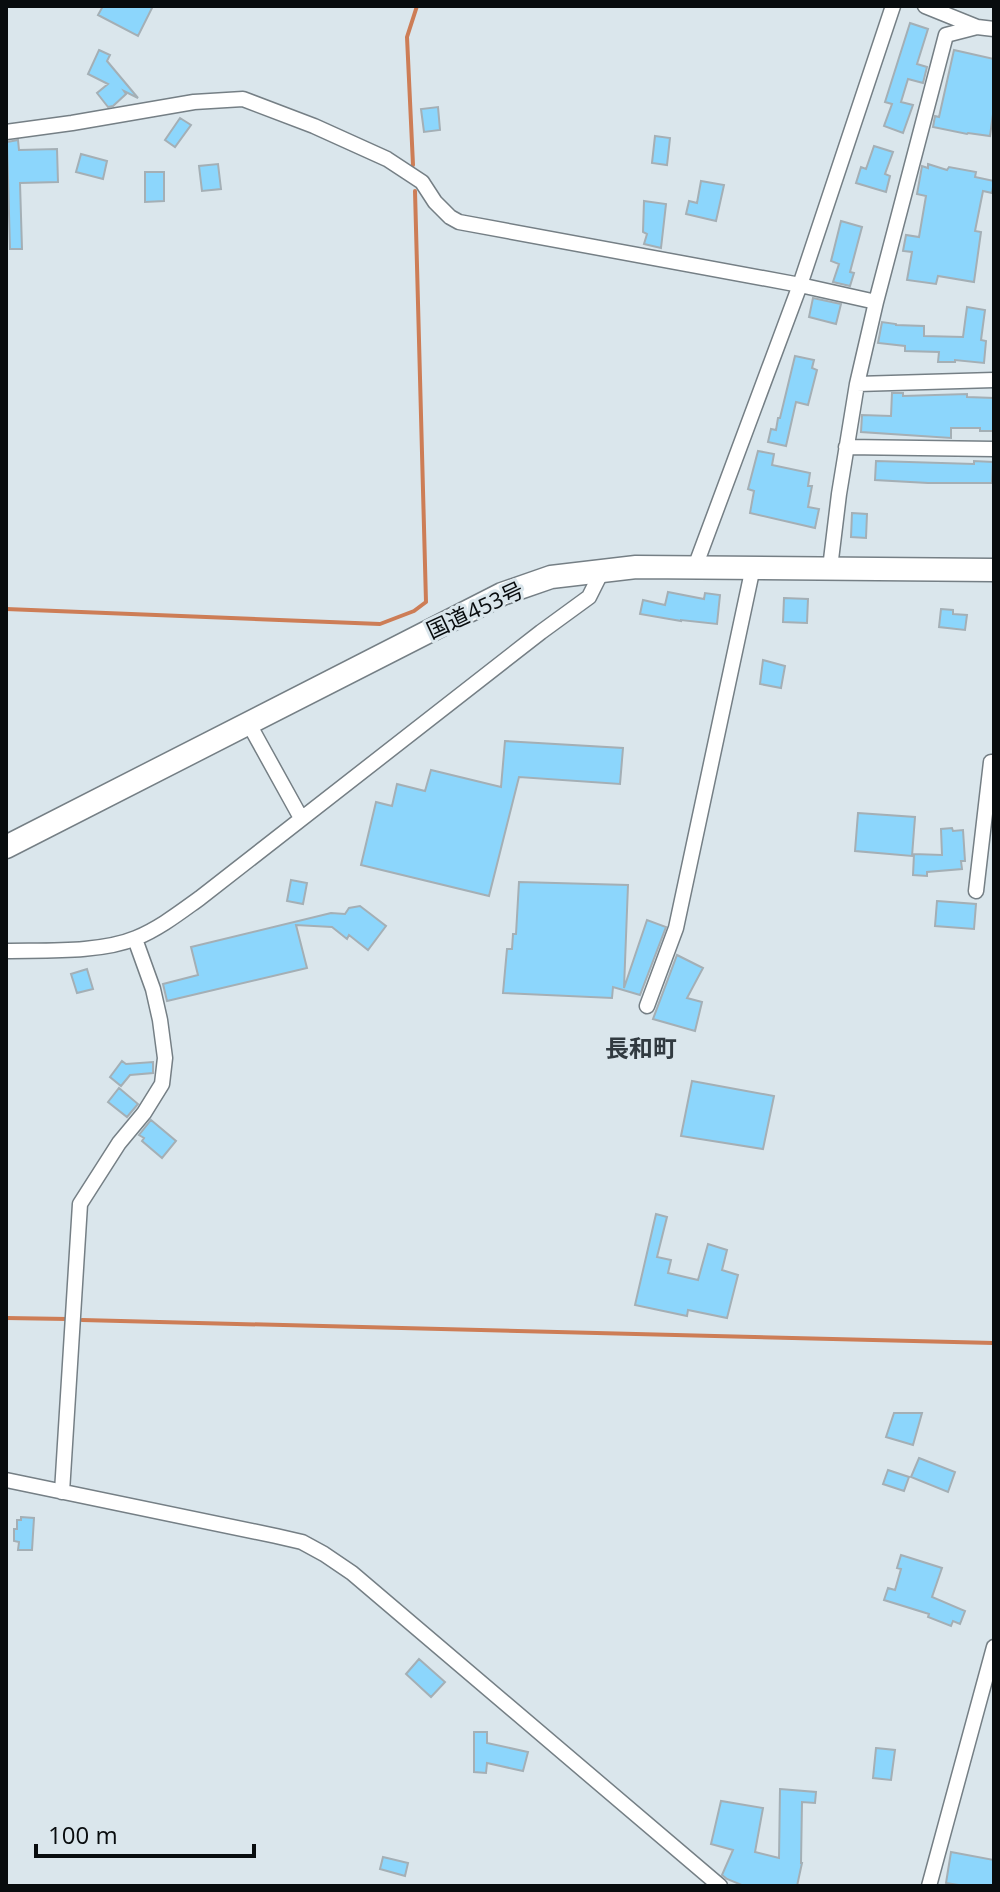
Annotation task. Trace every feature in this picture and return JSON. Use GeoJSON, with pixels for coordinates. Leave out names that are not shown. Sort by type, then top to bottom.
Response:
{"type":"FeatureCollection","features":[{"type":"Feature","properties":{"kind":"highway","name":"国道453号"},"geometry":{"type":"LineString","coordinates":[[6,847],[502,594],[551,577],[636,567],[994,570]]}},
{"type":"Feature","properties":{"kind":"street"},"geometry":{"type":"LineString","coordinates":[[695,567],[800,285],[893,6]]}},
{"type":"Feature","properties":{"kind":"street"},"geometry":{"type":"LineString","coordinates":[[925,6],[977,27],[994,29]]}},
{"type":"Feature","properties":{"kind":"street"},"geometry":{"type":"LineString","coordinates":[[830,568],[857,384],[946,35],[977,27]]}},
{"type":"Feature","properties":{"kind":"street"},"geometry":{"type":"LineString","coordinates":[[6,132],[194,102],[243,99],[387,159],[422,182],[435,202],[459,222],[876,302]]}},
{"type":"Feature","properties":{"kind":"street"},"geometry":{"type":"LineString","coordinates":[[857,384],[994,380]]}},
{"type":"Feature","properties":{"kind":"street"},"geometry":{"type":"LineString","coordinates":[[846,447],[994,449]]}},
{"type":"Feature","properties":{"kind":"street"},"geometry":{"type":"LineString","coordinates":[[647,1006],[676,928],[753,567]]}},
{"type":"Feature","properties":{"kind":"street"},"geometry":{"type":"LineString","coordinates":[[6,951],[110,945],[135,939],[164,924],[589,597],[603,569]]}},
{"type":"Feature","properties":{"kind":"street"},"geometry":{"type":"LineString","coordinates":[[249,724],[301,818]]}},
{"type":"Feature","properties":{"kind":"street"},"geometry":{"type":"LineString","coordinates":[[976,891],[991,762],[994,763]]}},
{"type":"Feature","properties":{"kind":"street"},"geometry":{"type":"LineString","coordinates":[[62,1492],[80,1204],[162,1084],[165,1058],[160,1020],[153,989],[135,939]]}},
{"type":"Feature","properties":{"kind":"street"},"geometry":{"type":"LineString","coordinates":[[6,1480],[302,1542],[324,1554],[352,1573],[720,1886]]}},
{"type":"Feature","properties":{"kind":"street"},"geometry":{"type":"LineString","coordinates":[[929,1886],[994,1647]]}},
{"type":"Feature","properties":{"kind":"building"},"geometry":{"type":"Polygon","coordinates":[[[103,6],[153,6],[138,36],[98,15],[103,6]]]}},
{"type":"Feature","properties":{"kind":"building"},"geometry":{"type":"Polygon","coordinates":[[[910,23],[928,29],[917,64],[927,67],[923,83],[908,79],[901,102],[913,105],[903,133],[884,126],[892,104],[885,102],[910,23]]]}},
{"type":"Feature","properties":{"kind":"building"},"geometry":{"type":"Polygon","coordinates":[[[99,50],[110,55],[107,61],[138,98],[124,91],[126,94],[108,107],[97,93],[108,84],[88,74],[99,50]]]}},
{"type":"Feature","properties":{"kind":"building"},"geometry":{"type":"Polygon","coordinates":[[[954,50],[994,59],[994,107],[990,136],[933,127],[935,116],[939,117],[954,50]]]}},
{"type":"Feature","properties":{"kind":"building"},"geometry":{"type":"Polygon","coordinates":[[[438,107],[440,130],[424,132],[421,109],[438,107]]]}},
{"type":"Feature","properties":{"kind":"building"},"geometry":{"type":"Polygon","coordinates":[[[180,118],[191,125],[175,147],[165,140],[180,118]]]}},
{"type":"Feature","properties":{"kind":"building"},"geometry":{"type":"Polygon","coordinates":[[[655,136],[670,138],[667,165],[652,163],[655,136]]]}},
{"type":"Feature","properties":{"kind":"building"},"geometry":{"type":"Polygon","coordinates":[[[18,140],[19,150],[57,149],[58,182],[20,183],[22,249],[10,249],[7,142],[18,140]]]}},
{"type":"Feature","properties":{"kind":"building"},"geometry":{"type":"Polygon","coordinates":[[[874,146],[893,152],[885,174],[890,176],[886,192],[856,183],[861,167],[866,169],[874,146]]]}},
{"type":"Feature","properties":{"kind":"building"},"geometry":{"type":"Polygon","coordinates":[[[81,154],[107,161],[103,179],[76,172],[81,154]]]}},
{"type":"Feature","properties":{"kind":"building"},"geometry":{"type":"Polygon","coordinates":[[[218,164],[221,189],[202,191],[199,166],[218,164]]]}},
{"type":"Feature","properties":{"kind":"building"},"geometry":{"type":"Polygon","coordinates":[[[928,164],[947,170],[949,167],[976,172],[975,177],[994,181],[992,193],[983,191],[975,231],[981,232],[974,282],[938,276],[936,284],[907,280],[912,252],[903,251],[906,235],[919,237],[926,196],[917,194],[922,166],[928,168],[928,164]]]}},
{"type":"Feature","properties":{"kind":"building"},"geometry":{"type":"Polygon","coordinates":[[[145,172],[164,172],[164,201],[145,202],[145,172]]]}},
{"type":"Feature","properties":{"kind":"building"},"geometry":{"type":"Polygon","coordinates":[[[701,181],[724,185],[716,221],[686,214],[689,201],[697,203],[701,181]]]}},
{"type":"Feature","properties":{"kind":"building"},"geometry":{"type":"Polygon","coordinates":[[[644,201],[666,204],[661,248],[644,244],[647,234],[643,232],[644,201]]]}},
{"type":"Feature","properties":{"kind":"building"},"geometry":{"type":"Polygon","coordinates":[[[841,221],[862,227],[850,272],[854,273],[850,286],[833,282],[839,264],[831,261],[841,221]]]}},
{"type":"Feature","properties":{"kind":"building"},"geometry":{"type":"Polygon","coordinates":[[[813,298],[841,304],[836,324],[809,317],[813,298]]]}},
{"type":"Feature","properties":{"kind":"building"},"geometry":{"type":"Polygon","coordinates":[[[967,307],[985,310],[981,340],[986,341],[984,363],[938,362],[939,352],[905,351],[905,346],[878,343],[882,322],[924,326],[924,336],[963,337],[967,307]]]}},
{"type":"Feature","properties":{"kind":"building"},"geometry":{"type":"Polygon","coordinates":[[[795,356],[814,360],[812,368],[817,370],[808,405],[796,402],[786,446],[768,442],[771,429],[776,430],[780,418],[795,356]]]}},
{"type":"Feature","properties":{"kind":"building"},"geometry":{"type":"Polygon","coordinates":[[[892,393],[903,393],[903,396],[967,394],[967,397],[994,398],[994,431],[951,428],[951,438],[861,432],[862,415],[891,416],[892,393]]]}},
{"type":"Feature","properties":{"kind":"building"},"geometry":{"type":"Polygon","coordinates":[[[758,451],[774,454],[772,465],[810,473],[808,486],[812,486],[808,507],[819,509],[815,528],[750,513],[754,491],[748,489],[758,451]]]}},
{"type":"Feature","properties":{"kind":"building"},"geometry":{"type":"Polygon","coordinates":[[[876,461],[993,462],[992,483],[875,480],[876,461]]]}},
{"type":"Feature","properties":{"kind":"building"},"geometry":{"type":"Polygon","coordinates":[[[852,513],[867,514],[866,538],[851,537],[852,513]]]}},
{"type":"Feature","properties":{"kind":"building"},"geometry":{"type":"Polygon","coordinates":[[[668,592],[704,599],[705,593],[720,595],[717,624],[640,614],[643,600],[665,605],[668,592]]]}},
{"type":"Feature","properties":{"kind":"building"},"geometry":{"type":"Polygon","coordinates":[[[784,598],[808,599],[807,623],[783,622],[784,598]]]}},
{"type":"Feature","properties":{"kind":"building"},"geometry":{"type":"Polygon","coordinates":[[[941,609],[967,615],[965,630],[939,627],[941,609]]]}},
{"type":"Feature","properties":{"kind":"building"},"geometry":{"type":"Polygon","coordinates":[[[763,660],[785,666],[781,688],[760,684],[763,660]]]}},
{"type":"Feature","properties":{"kind":"building"},"geometry":{"type":"Polygon","coordinates":[[[505,741],[623,748],[620,784],[519,777],[489,896],[361,865],[376,802],[392,806],[397,784],[425,791],[431,770],[501,787],[505,741]]]}},
{"type":"Feature","properties":{"kind":"building"},"geometry":{"type":"Polygon","coordinates":[[[858,813],[915,817],[912,856],[855,851],[858,813]]]}},
{"type":"Feature","properties":{"kind":"building"},"geometry":{"type":"Polygon","coordinates":[[[952,828],[953,831],[963,830],[965,861],[961,861],[962,869],[927,872],[927,876],[913,875],[914,854],[942,855],[941,829],[952,828]]]}},
{"type":"Feature","properties":{"kind":"building"},"geometry":{"type":"Polygon","coordinates":[[[291,880],[307,883],[303,904],[287,901],[291,880]]]}},
{"type":"Feature","properties":{"kind":"building"},"geometry":{"type":"Polygon","coordinates":[[[519,882],[628,885],[624,988],[647,920],[666,927],[640,995],[613,987],[612,998],[503,993],[507,949],[512,949],[513,934],[516,934],[519,882]]]}},
{"type":"Feature","properties":{"kind":"building"},"geometry":{"type":"Polygon","coordinates":[[[937,901],[976,904],[974,929],[935,926],[937,901]]]}},
{"type":"Feature","properties":{"kind":"building"},"geometry":{"type":"Polygon","coordinates":[[[360,906],[386,926],[368,950],[349,935],[347,939],[332,927],[296,925],[307,968],[167,1001],[163,984],[198,975],[191,947],[331,913],[345,914],[349,908],[360,906]]]}},
{"type":"Feature","properties":{"kind":"building"},"geometry":{"type":"Polygon","coordinates":[[[677,955],[703,968],[687,998],[702,1002],[695,1031],[653,1019],[677,955]]]}},
{"type":"Feature","properties":{"kind":"building"},"geometry":{"type":"Polygon","coordinates":[[[87,969],[93,989],[77,993],[71,974],[87,969]]]}},
{"type":"Feature","properties":{"kind":"building"},"geometry":{"type":"Polygon","coordinates":[[[122,1061],[126,1064],[153,1062],[153,1073],[130,1075],[121,1086],[110,1077],[122,1061]]]}},
{"type":"Feature","properties":{"kind":"building"},"geometry":{"type":"Polygon","coordinates":[[[692,1081],[774,1096],[763,1149],[681,1136],[692,1081]]]}},
{"type":"Feature","properties":{"kind":"building"},"geometry":{"type":"Polygon","coordinates":[[[119,1088],[138,1104],[127,1117],[108,1102],[119,1088]]]}},
{"type":"Feature","properties":{"kind":"building"},"geometry":{"type":"Polygon","coordinates":[[[151,1120],[176,1141],[162,1158],[139,1135],[151,1120]]]}},
{"type":"Feature","properties":{"kind":"building"},"geometry":{"type":"Polygon","coordinates":[[[656,1214],[667,1217],[657,1257],[671,1260],[668,1273],[698,1280],[708,1244],[727,1250],[722,1270],[738,1275],[727,1318],[688,1310],[687,1316],[635,1305],[656,1214]]]}},
{"type":"Feature","properties":{"kind":"building"},"geometry":{"type":"Polygon","coordinates":[[[894,1413],[922,1413],[913,1445],[886,1437],[894,1413]]]}},
{"type":"Feature","properties":{"kind":"building"},"geometry":{"type":"Polygon","coordinates":[[[919,1458],[955,1472],[948,1492],[911,1477],[919,1458]]]}},
{"type":"Feature","properties":{"kind":"building"},"geometry":{"type":"Polygon","coordinates":[[[888,1470],[909,1477],[904,1491],[883,1484],[888,1470]]]}},
{"type":"Feature","properties":{"kind":"building"},"geometry":{"type":"Polygon","coordinates":[[[21,1517],[34,1518],[32,1550],[18,1550],[19,1542],[14,1541],[14,1529],[17,1529],[17,1520],[21,1517]]]}},
{"type":"Feature","properties":{"kind":"building"},"geometry":{"type":"Polygon","coordinates":[[[901,1555],[942,1568],[932,1597],[965,1611],[960,1624],[953,1621],[951,1626],[928,1617],[929,1614],[884,1600],[888,1588],[895,1590],[901,1555]]]}},
{"type":"Feature","properties":{"kind":"building"},"geometry":{"type":"Polygon","coordinates":[[[419,1659],[445,1682],[431,1697],[406,1674],[419,1659]]]}},
{"type":"Feature","properties":{"kind":"building"},"geometry":{"type":"Polygon","coordinates":[[[474,1732],[487,1732],[487,1743],[528,1752],[523,1771],[487,1763],[486,1773],[474,1772],[474,1732]]]}},
{"type":"Feature","properties":{"kind":"building"},"geometry":{"type":"Polygon","coordinates":[[[876,1748],[895,1750],[891,1780],[873,1778],[876,1748]]]}},
{"type":"Feature","properties":{"kind":"building"},"geometry":{"type":"Polygon","coordinates":[[[780,1789],[816,1792],[815,1803],[802,1802],[802,1863],[797,1886],[744,1886],[727,1879],[722,1875],[733,1850],[711,1844],[721,1801],[763,1808],[755,1852],[779,1858],[780,1789]]]}},
{"type":"Feature","properties":{"kind":"building"},"geometry":{"type":"Polygon","coordinates":[[[951,1852],[994,1860],[994,1886],[946,1883],[951,1852]]]}},
{"type":"Feature","properties":{"kind":"building"},"geometry":{"type":"Polygon","coordinates":[[[383,1857],[408,1863],[405,1876],[380,1869],[383,1857]]]}},
{"type":"Feature","properties":{"kind":"waterway"},"geometry":{"type":"LineString","coordinates":[[413,165],[407,37],[417,6]]}},
{"type":"Feature","properties":{"kind":"waterway"},"geometry":{"type":"LineString","coordinates":[[6,609],[380,624],[414,611],[426,602],[415,191]]}},
{"type":"Feature","properties":{"kind":"waterway"},"geometry":{"type":"LineString","coordinates":[[6,1318],[68,1319]]}},
{"type":"Feature","properties":{"kind":"waterway"},"geometry":{"type":"LineString","coordinates":[[82,1320],[994,1343]]}},
{"type":"Feature","properties":{"kind":"district","name":"長和町"},"geometry":{"type":"Point","coordinates":[641,1049]}}]}
